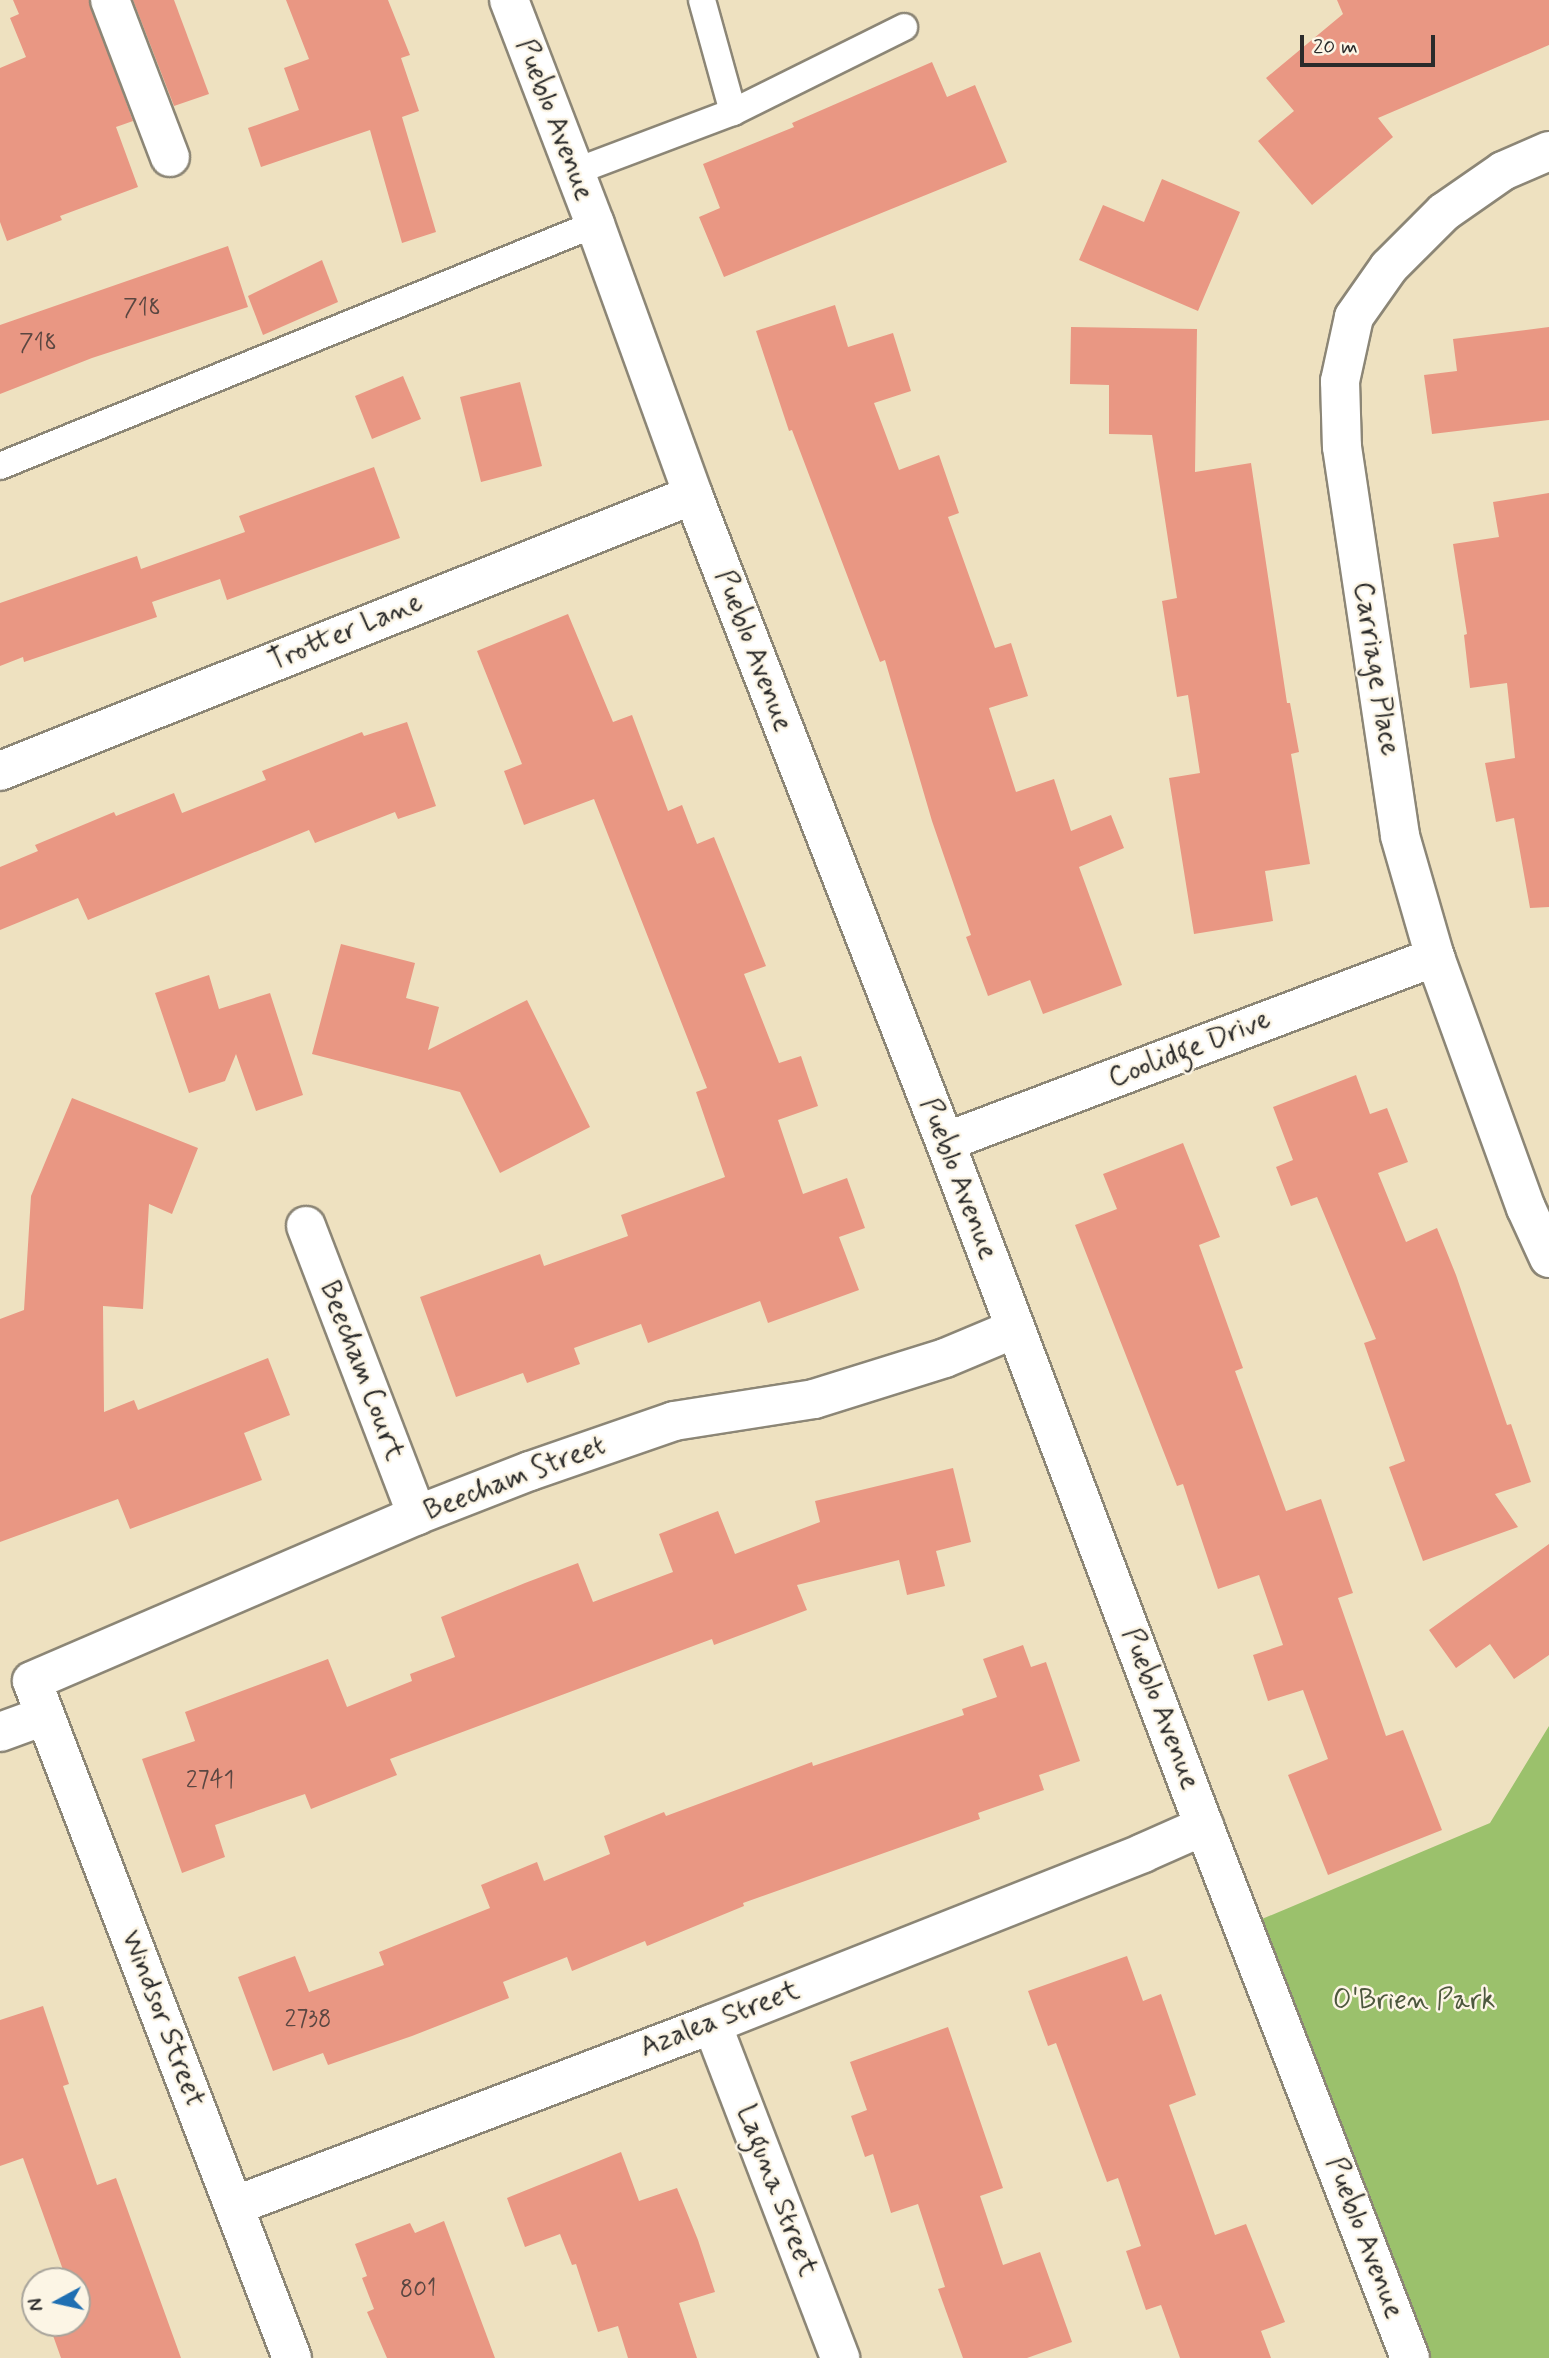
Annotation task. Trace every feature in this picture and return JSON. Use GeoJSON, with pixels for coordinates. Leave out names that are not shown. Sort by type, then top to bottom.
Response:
{"type":"FeatureCollection","features":[{"type":"Feature","properties":{"kind":"street"},"geometry":{"type":"LineString","coordinates":[[110,0],[170,157]]}},
{"type":"Feature","properties":{"kind":"street","name":"Pueblo Avenue"},"geometry":{"type":"LineString","coordinates":[[509,0],[595,224],[693,495],[945,1142],[1204,1826],[1410,2358]]}},
{"type":"Feature","properties":{"kind":"street","name":"Carriage Place"},"geometry":{"type":"LineString","coordinates":[[1549,151],[1503,171],[1444,212],[1389,267],[1354,317],[1340,380],[1342,446],[1400,836],[1435,957],[1526,1208],[1549,1258]]}},
{"type":"Feature","properties":{"kind":"street","name":"Trotter Lane"},"geometry":{"type":"LineString","coordinates":[[0,771],[693,495]]}},
{"type":"Feature","properties":{"kind":"street","name":"Coolidge Drive"},"geometry":{"type":"LineString","coordinates":[[945,1142],[1435,957]]}},
{"type":"Feature","properties":{"kind":"street","name":"Beecham Court"},"geometry":{"type":"LineString","coordinates":[[306,1226],[417,1516]]}},
{"type":"Feature","properties":{"kind":"street","name":"Beecham Street"},"geometry":{"type":"LineString","coordinates":[[0,1732],[38,1698],[417,1516],[530,1471],[674,1421],[814,1399],[945,1358],[1014,1329]]}},
{"type":"Feature","properties":{"kind":"street","name":"Windsor Street"},"geometry":{"type":"LineString","coordinates":[[38,1698],[292,2358]]}},
{"type":"Feature","properties":{"kind":"street","name":"Azalea Street"},"geometry":{"type":"LineString","coordinates":[[234,2206],[712,2024],[1131,1858],[1204,1826]]}},
{"type":"Feature","properties":{"kind":"street","name":"Laguna Street"},"geometry":{"type":"LineString","coordinates":[[712,2024],[840,2358]]}},
{"type":"Feature","properties":{"kind":"lane"},"geometry":{"type":"LineString","coordinates":[[702,0],[733,112]]}},
{"type":"Feature","properties":{"kind":"lane"},"geometry":{"type":"LineString","coordinates":[[574,173],[733,112],[904,27]]}},
{"type":"Feature","properties":{"kind":"lane"},"geometry":{"type":"LineString","coordinates":[[0,466],[595,224]]}},
{"type":"Feature","properties":{"kind":"green space","name":"O'Brien Park"},"geometry":{"type":"Polygon","coordinates":[[[1549,1726],[1549,2358],[1410,2358],[1243,1927],[1490,1823],[1549,1726]]]}},
{"type":"Feature","properties":{"kind":"building"},"geometry":{"type":"Polygon","coordinates":[[[13,0],[89,0],[133,121],[116,127],[138,187],[60,216],[62,220],[7,241],[0,222],[0,68],[26,57],[10,18],[19,14],[13,0]]]}},
{"type":"Feature","properties":{"kind":"building"},"geometry":{"type":"Polygon","coordinates":[[[133,0],[174,0],[209,94],[174,106],[133,0]]]}},
{"type":"Feature","properties":{"kind":"building"},"geometry":{"type":"Polygon","coordinates":[[[286,0],[388,0],[410,55],[401,58],[419,111],[402,117],[436,232],[402,243],[370,130],[261,167],[248,128],[299,110],[284,68],[309,59],[286,0]]]}},
{"type":"Feature","properties":{"kind":"building"},"geometry":{"type":"Polygon","coordinates":[[[1337,0],[1549,0],[1549,45],[1378,118],[1393,137],[1312,205],[1258,141],[1294,111],[1266,78],[1343,14],[1337,0]]]}},
{"type":"Feature","properties":{"kind":"building"},"geometry":{"type":"Polygon","coordinates":[[[932,62],[947,97],[975,85],[1007,162],[724,277],[699,217],[720,208],[703,164],[794,127],[792,123],[932,62]]]}},
{"type":"Feature","properties":{"kind":"building"},"geometry":{"type":"Polygon","coordinates":[[[1162,179],[1240,212],[1198,311],[1079,260],[1103,205],[1144,222],[1162,179]]]}},
{"type":"Feature","properties":{"kind":"building"},"geometry":{"type":"Polygon","coordinates":[[[228,246],[248,307],[92,358],[0,394],[0,325],[228,246]]]}},
{"type":"Feature","properties":{"kind":"building"},"geometry":{"type":"Polygon","coordinates":[[[322,260],[338,302],[263,335],[248,296],[322,260]]]}},
{"type":"Feature","properties":{"kind":"building"},"geometry":{"type":"Polygon","coordinates":[[[835,305],[848,347],[893,333],[911,391],[874,403],[899,470],[939,455],[959,513],[948,517],[995,648],[1011,643],[1028,696],[989,708],[1016,792],[1054,779],[1071,831],[1111,815],[1124,848],[1079,867],[1122,985],[1043,1014],[1030,980],[988,996],[966,937],[971,935],[932,821],[885,660],[880,662],[792,430],[789,431],[756,331],[835,305]]]}},
{"type":"Feature","properties":{"kind":"building"},"geometry":{"type":"Polygon","coordinates":[[[1071,327],[1197,329],[1195,472],[1251,463],[1287,703],[1290,703],[1299,752],[1291,754],[1310,864],[1265,871],[1273,921],[1194,934],[1169,778],[1200,773],[1188,695],[1177,697],[1162,601],[1177,598],[1152,435],[1109,434],[1109,385],[1070,384],[1071,327]]]}},
{"type":"Feature","properties":{"kind":"building"},"geometry":{"type":"Polygon","coordinates":[[[1549,327],[1549,420],[1432,434],[1424,375],[1457,371],[1453,339],[1549,327]]]}},
{"type":"Feature","properties":{"kind":"building"},"geometry":{"type":"Polygon","coordinates":[[[403,376],[421,419],[372,439],[355,396],[403,376]]]}},
{"type":"Feature","properties":{"kind":"building"},"geometry":{"type":"Polygon","coordinates":[[[520,382],[542,466],[481,482],[460,397],[520,382]]]}},
{"type":"Feature","properties":{"kind":"building"},"geometry":{"type":"Polygon","coordinates":[[[374,467],[400,538],[227,600],[220,579],[152,602],[157,617],[24,662],[23,657],[0,666],[0,603],[137,556],[141,569],[245,532],[239,516],[374,467]]]}},
{"type":"Feature","properties":{"kind":"building"},"geometry":{"type":"Polygon","coordinates":[[[1549,493],[1549,907],[1530,908],[1514,818],[1496,822],[1485,763],[1515,758],[1507,683],[1470,688],[1464,635],[1467,634],[1453,544],[1499,537],[1493,502],[1549,493]]]}},
{"type":"Feature","properties":{"kind":"building"},"geometry":{"type":"Polygon","coordinates":[[[568,614],[613,722],[632,715],[668,811],[682,805],[697,844],[714,837],[766,966],[744,974],[779,1063],[801,1056],[818,1106],[778,1120],[803,1194],[847,1178],[865,1228],[839,1237],[859,1290],[768,1323],[760,1301],[648,1343],[641,1324],[574,1348],[580,1364],[527,1383],[523,1373],[456,1397],[420,1297],[540,1254],[544,1266],[628,1236],[621,1215],[725,1177],[696,1092],[707,1088],[594,799],[524,825],[504,771],[522,764],[477,651],[568,614]]]}},
{"type":"Feature","properties":{"kind":"building"},"geometry":{"type":"Polygon","coordinates":[[[407,722],[436,806],[398,819],[395,812],[315,843],[309,830],[88,920],[78,898],[0,930],[0,867],[38,851],[35,845],[114,812],[116,816],[174,793],[182,813],[266,780],[262,771],[362,732],[364,736],[407,722]]]}},
{"type":"Feature","properties":{"kind":"building"},"geometry":{"type":"Polygon","coordinates":[[[341,944],[415,963],[406,998],[439,1007],[428,1050],[527,1000],[590,1127],[500,1173],[460,1092],[312,1054],[341,944]]]}},
{"type":"Feature","properties":{"kind":"building"},"geometry":{"type":"Polygon","coordinates":[[[209,975],[219,1009],[270,993],[303,1095],[256,1111],[236,1054],[225,1081],[189,1093],[155,993],[209,975]]]}},
{"type":"Feature","properties":{"kind":"building"},"geometry":{"type":"Polygon","coordinates":[[[1356,1075],[1370,1114],[1387,1108],[1408,1162],[1378,1173],[1406,1242],[1437,1228],[1456,1275],[1507,1425],[1511,1424],[1531,1482],[1495,1494],[1518,1527],[1423,1561],[1389,1467],[1405,1461],[1364,1343],[1376,1339],[1317,1197],[1291,1206],[1276,1167],[1293,1160],[1273,1107],[1356,1075]]]}},
{"type":"Feature","properties":{"kind":"building"},"geometry":{"type":"Polygon","coordinates":[[[72,1098],[198,1148],[172,1214],[149,1204],[143,1309],[103,1306],[104,1412],[134,1400],[138,1410],[268,1358],[290,1415],[244,1433],[262,1480],[130,1529],[118,1499],[0,1542],[0,1319],[24,1310],[31,1196],[72,1098]]]}},
{"type":"Feature","properties":{"kind":"building"},"geometry":{"type":"Polygon","coordinates":[[[1183,1143],[1220,1237],[1199,1245],[1243,1368],[1235,1371],[1286,1511],[1321,1499],[1353,1593],[1338,1598],[1386,1736],[1403,1730],[1442,1830],[1328,1875],[1288,1775],[1328,1759],[1303,1690],[1268,1701],[1253,1655],[1283,1645],[1259,1575],[1218,1589],[1183,1484],[1177,1486],[1075,1225],[1117,1209],[1103,1174],[1183,1143]]]}},
{"type":"Feature","properties":{"kind":"building"},"geometry":{"type":"Polygon","coordinates":[[[953,1468],[971,1542],[936,1551],[945,1586],[907,1595],[899,1560],[797,1585],[807,1610],[714,1645],[712,1639],[390,1759],[397,1775],[311,1809],[305,1794],[215,1825],[225,1857],[182,1873],[142,1759],[195,1741],[185,1712],[328,1659],[347,1707],[412,1681],[410,1674],[455,1657],[441,1617],[525,1583],[578,1563],[593,1602],[673,1572],[659,1534],[718,1511],[735,1554],[820,1522],[815,1501],[953,1468]]]}},
{"type":"Feature","properties":{"kind":"building"},"geometry":{"type":"Polygon","coordinates":[[[1549,1544],[1549,1655],[1514,1679],[1490,1644],[1456,1668],[1429,1630],[1549,1544]]]}},
{"type":"Feature","properties":{"kind":"building"},"geometry":{"type":"Polygon","coordinates":[[[1023,1645],[1031,1667],[1046,1662],[1080,1761],[1039,1775],[1044,1790],[978,1813],[980,1819],[743,1903],[744,1906],[647,1946],[645,1941],[572,1971],[567,1957],[503,1982],[509,1998],[412,2036],[328,2065],[323,2053],[273,2071],[238,1977],[295,1956],[309,1992],[384,1965],[379,1952],[490,1908],[481,1885],[537,1862],[544,1881],[610,1854],[604,1836],[664,1812],[666,1816],[812,1762],[813,1766],[964,1715],[962,1709],[997,1697],[983,1659],[1023,1645]]]}},
{"type":"Feature","properties":{"kind":"building"},"geometry":{"type":"Polygon","coordinates":[[[1127,1956],[1143,2001],[1161,1994],[1196,2095],[1169,2105],[1215,2235],[1246,2224],[1285,2322],[1261,2331],[1271,2358],[1180,2358],[1161,2305],[1146,2310],[1126,2251],[1141,2246],[1118,2178],[1107,2182],[1056,2043],[1048,2046],[1028,1991],[1127,1956]]]}},
{"type":"Feature","properties":{"kind":"building"},"geometry":{"type":"Polygon","coordinates":[[[43,2006],[69,2084],[63,2086],[97,2185],[116,2178],[181,2358],[61,2358],[54,2337],[91,2337],[91,2267],[62,2267],[23,2158],[0,2166],[0,2020],[43,2006]]]}},
{"type":"Feature","properties":{"kind":"building"},"geometry":{"type":"Polygon","coordinates":[[[948,2027],[1003,2188],[980,2196],[1003,2265],[1040,2252],[1072,2342],[1027,2358],[963,2358],[938,2289],[945,2287],[918,2204],[891,2213],[873,2154],[865,2157],[851,2116],[867,2110],[850,2062],[948,2027]]]}},
{"type":"Feature","properties":{"kind":"building"},"geometry":{"type":"Polygon","coordinates":[[[621,2152],[639,2201],[677,2188],[698,2240],[715,2292],[679,2303],[697,2358],[628,2358],[618,2326],[598,2332],[576,2264],[572,2265],[560,2234],[525,2247],[507,2198],[621,2152]]]}},
{"type":"Feature","properties":{"kind":"building"},"geometry":{"type":"Polygon","coordinates":[[[444,2221],[495,2358],[387,2358],[367,2312],[374,2309],[362,2278],[367,2276],[355,2244],[410,2223],[415,2233],[444,2221]]]}}]}
